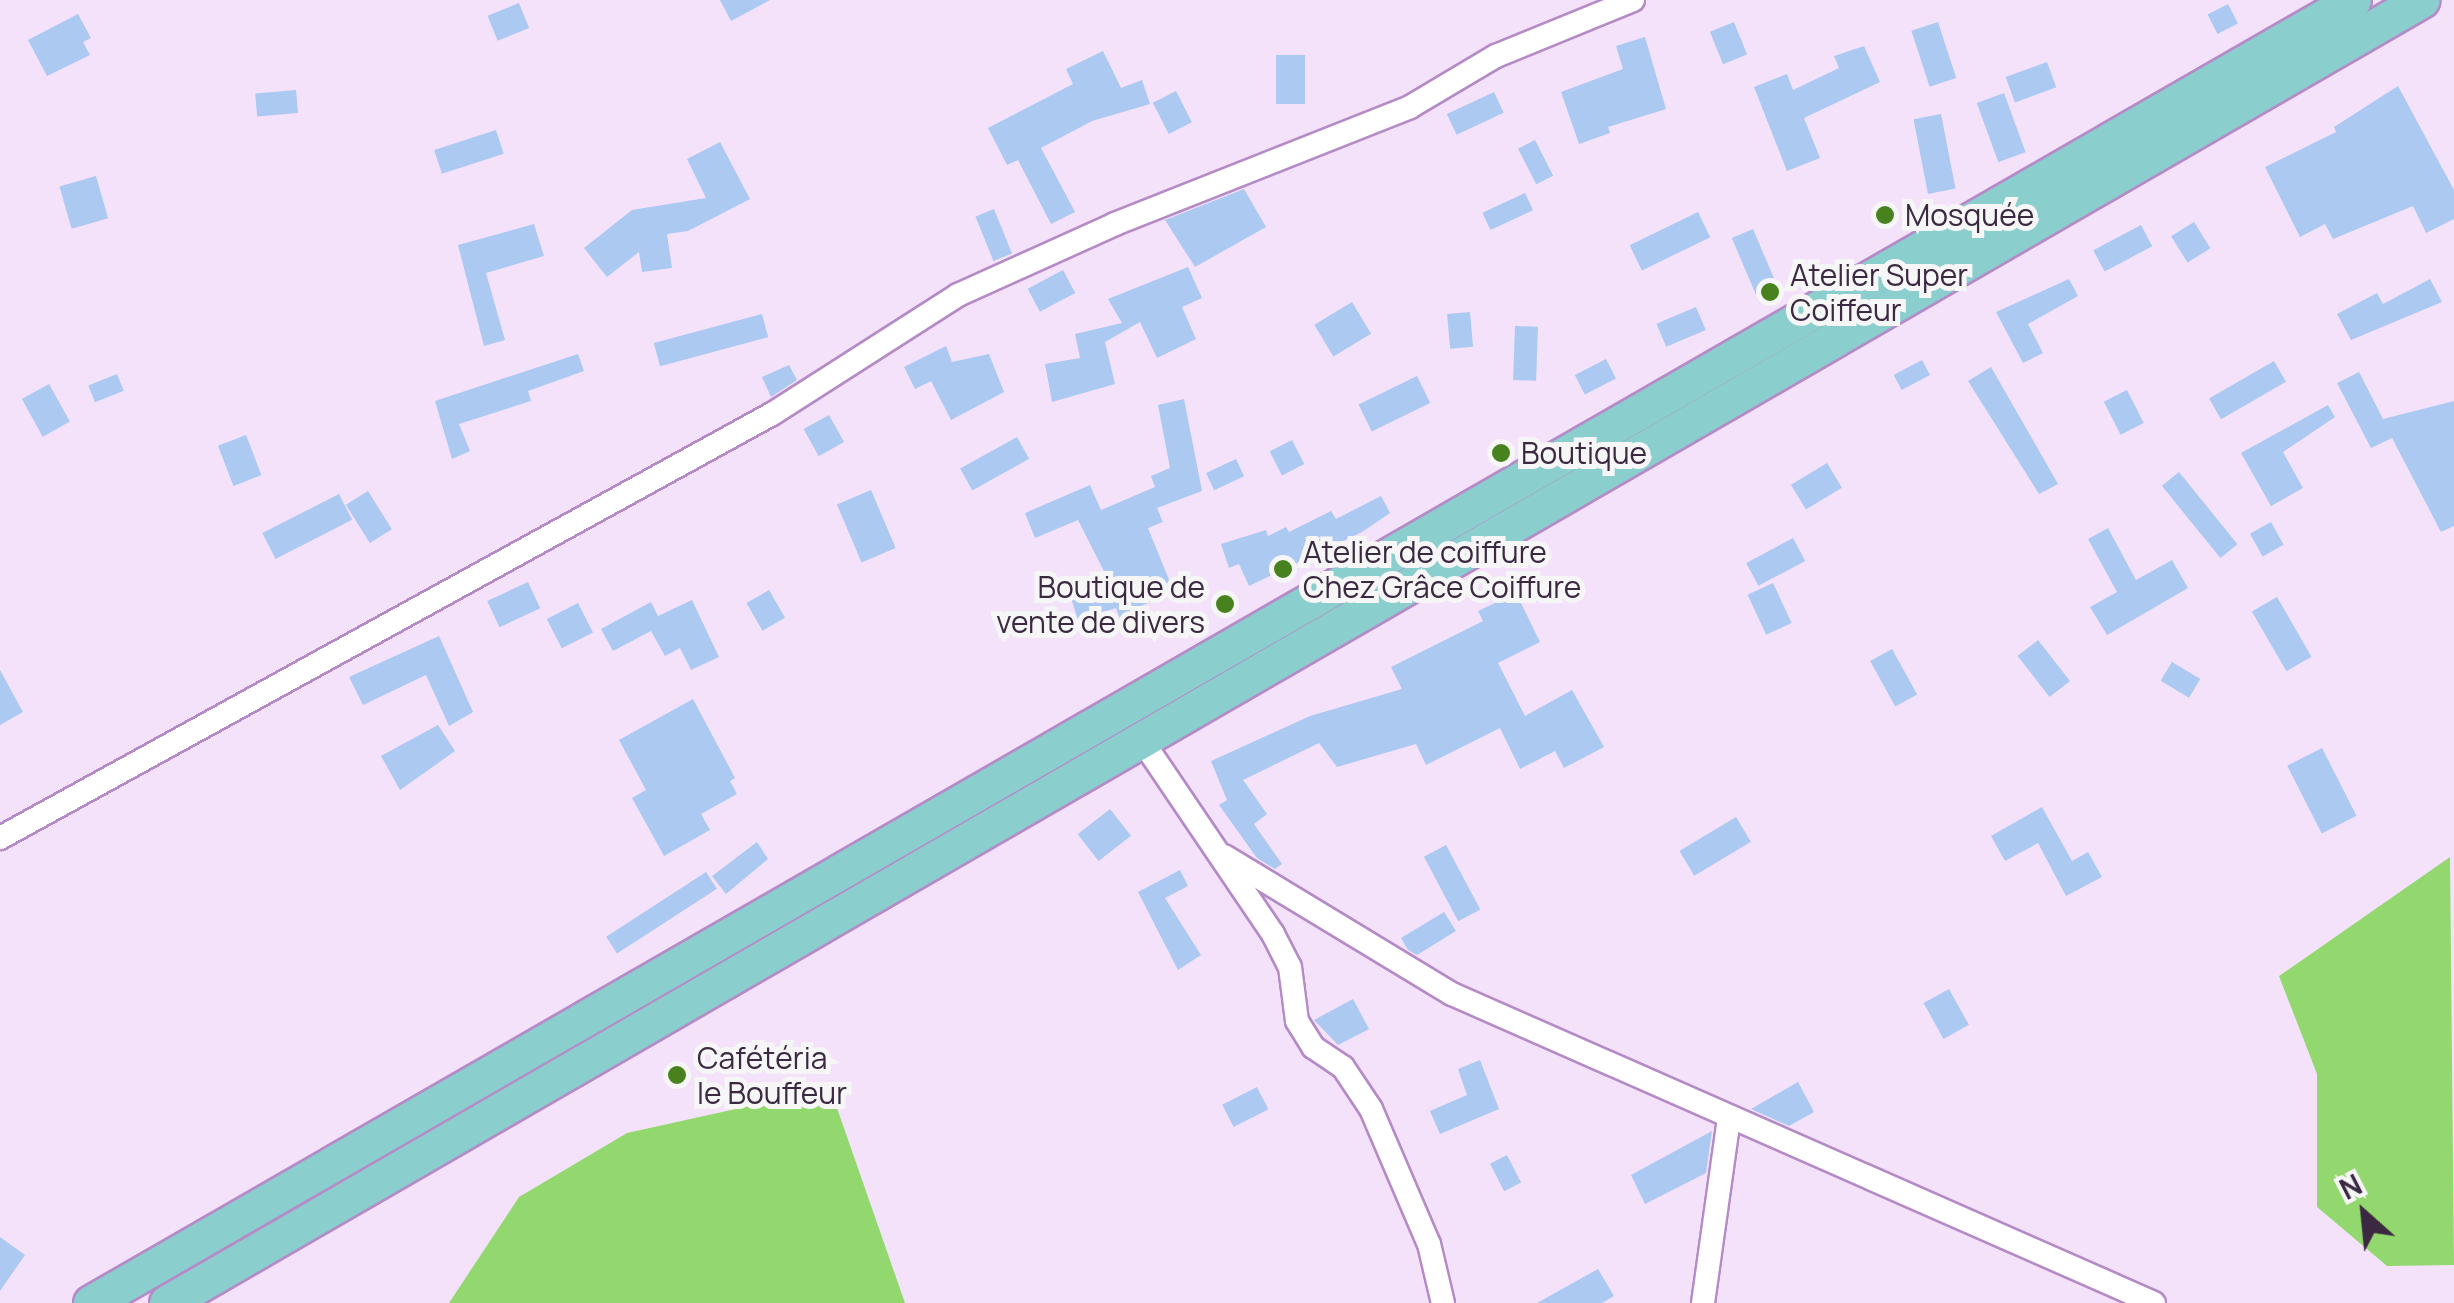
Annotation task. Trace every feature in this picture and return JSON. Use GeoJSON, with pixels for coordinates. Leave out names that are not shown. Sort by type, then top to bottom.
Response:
{"type":"FeatureCollection","features":[{"type":"Feature","properties":{"kind":"main road"},"geometry":{"type":"LineString","coordinates":[[91,1303],[623,1002],[2353,0]]}},
{"type":"Feature","properties":{"kind":"main road"},"geometry":{"type":"LineString","coordinates":[[167,1303],[2405,4]]}},
{"type":"Feature","properties":{"kind":"street"},"geometry":{"type":"LineString","coordinates":[[0,838],[772,414],[958,295],[1115,224],[1410,107],[1496,56],[1633,0]]}},
{"type":"Feature","properties":{"kind":"street"},"geometry":{"type":"LineString","coordinates":[[1141,739],[1224,856],[1290,967],[1297,1022],[1312,1047],[1344,1067],[1371,1109],[1429,1244],[1443,1303]]}},
{"type":"Feature","properties":{"kind":"street"},"geometry":{"type":"LineString","coordinates":[[1224,856],[1452,994],[2154,1303]]}},
{"type":"Feature","properties":{"kind":"street"},"geometry":{"type":"LineString","coordinates":[[1703,1303],[1728,1118]]}},
{"type":"Feature","properties":{"kind":"green space"},"geometry":{"type":"Polygon","coordinates":[[[2450,857],[2454,1265],[2387,1266],[2317,1207],[2317,1074],[2279,976],[2450,857]]]}},
{"type":"Feature","properties":{"kind":"green space"},"geometry":{"type":"Polygon","coordinates":[[[830,1088],[905,1303],[449,1303],[519,1197],[627,1133],[830,1088]]]}},
{"type":"Feature","properties":{"kind":"building"},"geometry":{"type":"Polygon","coordinates":[[[720,0],[770,0],[731,21],[720,0]]]}},
{"type":"Feature","properties":{"kind":"building"},"geometry":{"type":"Polygon","coordinates":[[[519,3],[529,28],[498,41],[487,16],[519,3]]]}},
{"type":"Feature","properties":{"kind":"building"},"geometry":{"type":"Polygon","coordinates":[[[2228,4],[2238,24],[2217,34],[2208,14],[2228,4]]]}},
{"type":"Feature","properties":{"kind":"building"},"geometry":{"type":"Polygon","coordinates":[[[78,14],[91,38],[83,42],[90,55],[47,76],[28,40],[78,14]]]}},
{"type":"Feature","properties":{"kind":"building"},"geometry":{"type":"Polygon","coordinates":[[[1734,22],[1747,54],[1723,64],[1710,32],[1734,22]]]}},
{"type":"Feature","properties":{"kind":"building"},"geometry":{"type":"Polygon","coordinates":[[[1938,22],[1956,78],[1930,87],[1911,31],[1938,22]]]}},
{"type":"Feature","properties":{"kind":"building"},"geometry":{"type":"Polygon","coordinates":[[[1645,37],[1666,109],[1608,127],[1610,133],[1579,144],[1561,92],[1623,69],[1616,46],[1645,37]]]}},
{"type":"Feature","properties":{"kind":"building"},"geometry":{"type":"Polygon","coordinates":[[[1864,46],[1880,82],[1804,118],[1820,158],[1787,171],[1754,87],[1787,74],[1793,90],[1839,68],[1834,56],[1864,46]]]}},
{"type":"Feature","properties":{"kind":"building"},"geometry":{"type":"Polygon","coordinates":[[[1103,51],[1121,88],[1142,80],[1150,104],[1092,121],[1041,148],[1075,212],[1051,224],[1018,160],[1007,165],[988,128],[1073,84],[1066,69],[1103,51]]]}},
{"type":"Feature","properties":{"kind":"building"},"geometry":{"type":"Polygon","coordinates":[[[1276,55],[1305,55],[1305,104],[1276,104],[1276,55]]]}},
{"type":"Feature","properties":{"kind":"building"},"geometry":{"type":"Polygon","coordinates":[[[2047,62],[2056,87],[2015,102],[2006,77],[2047,62]]]}},
{"type":"Feature","properties":{"kind":"building"},"geometry":{"type":"Polygon","coordinates":[[[2398,86],[2454,190],[2454,219],[2426,233],[2413,206],[2333,239],[2325,224],[2300,237],[2265,167],[2336,132],[2334,127],[2398,86]]]}},
{"type":"Feature","properties":{"kind":"building"},"geometry":{"type":"Polygon","coordinates":[[[296,90],[298,113],[257,116],[255,94],[296,90]]]}},
{"type":"Feature","properties":{"kind":"building"},"geometry":{"type":"Polygon","coordinates":[[[1176,91],[1192,122],[1169,134],[1153,103],[1176,91]]]}},
{"type":"Feature","properties":{"kind":"building"},"geometry":{"type":"Polygon","coordinates":[[[1494,92],[1504,113],[1457,135],[1447,114],[1494,92]]]}},
{"type":"Feature","properties":{"kind":"building"},"geometry":{"type":"Polygon","coordinates":[[[2004,93],[2026,152],[1998,162],[1977,103],[2004,93]]]}},
{"type":"Feature","properties":{"kind":"building"},"geometry":{"type":"Polygon","coordinates":[[[1941,114],[1956,189],[1928,194],[1914,119],[1941,114]]]}},
{"type":"Feature","properties":{"kind":"building"},"geometry":{"type":"Polygon","coordinates":[[[496,130],[504,154],[442,174],[434,150],[496,130]]]}},
{"type":"Feature","properties":{"kind":"building"},"geometry":{"type":"Polygon","coordinates":[[[1535,140],[1553,176],[1536,184],[1518,149],[1535,140]]]}},
{"type":"Feature","properties":{"kind":"building"},"geometry":{"type":"Polygon","coordinates":[[[720,142],[750,199],[688,231],[667,234],[672,268],[642,272],[639,252],[607,277],[584,248],[632,210],[706,198],[687,159],[720,142]]]}},
{"type":"Feature","properties":{"kind":"building"},"geometry":{"type":"Polygon","coordinates":[[[96,176],[108,218],[72,229],[59,186],[96,176]]]}},
{"type":"Feature","properties":{"kind":"building"},"geometry":{"type":"Polygon","coordinates":[[[1244,189],[1266,227],[1195,267],[1165,220],[1244,189]]]}},
{"type":"Feature","properties":{"kind":"building"},"geometry":{"type":"Polygon","coordinates":[[[1525,193],[1533,210],[1490,230],[1482,213],[1525,193]]]}},
{"type":"Feature","properties":{"kind":"building"},"geometry":{"type":"Polygon","coordinates":[[[994,209],[1012,254],[993,261],[975,216],[994,209]]]}},
{"type":"Feature","properties":{"kind":"building"},"geometry":{"type":"Polygon","coordinates":[[[1698,212],[1710,237],[1642,270],[1630,245],[1698,212]]]}},
{"type":"Feature","properties":{"kind":"building"},"geometry":{"type":"Polygon","coordinates":[[[2194,222],[2210,248],[2188,263],[2171,236],[2194,222]]]}},
{"type":"Feature","properties":{"kind":"building"},"geometry":{"type":"Polygon","coordinates":[[[534,224],[544,256],[486,273],[505,340],[484,346],[458,245],[534,224]]]}},
{"type":"Feature","properties":{"kind":"building"},"geometry":{"type":"Polygon","coordinates":[[[2141,225],[2152,246],[2105,272],[2093,250],[2141,225]]]}},
{"type":"Feature","properties":{"kind":"building"},"geometry":{"type":"Polygon","coordinates":[[[1753,229],[1777,286],[1756,295],[1732,238],[1753,229]]]}},
{"type":"Feature","properties":{"kind":"building"},"geometry":{"type":"Polygon","coordinates":[[[1188,267],[1202,298],[1182,307],[1196,339],[1157,358],[1140,322],[1105,342],[1115,384],[1052,402],[1045,364],[1080,358],[1075,334],[1122,323],[1108,299],[1188,267]]]}},
{"type":"Feature","properties":{"kind":"building"},"geometry":{"type":"Polygon","coordinates":[[[1063,270],[1075,293],[1040,312],[1028,289],[1063,270]]]}},
{"type":"Feature","properties":{"kind":"building"},"geometry":{"type":"Polygon","coordinates":[[[2069,279],[2078,296],[2028,324],[2043,353],[2023,363],[1996,312],[2069,279]]]}},
{"type":"Feature","properties":{"kind":"building"},"geometry":{"type":"Polygon","coordinates":[[[2430,279],[2442,302],[2351,340],[2337,314],[2377,293],[2383,304],[2430,279]]]}},
{"type":"Feature","properties":{"kind":"building"},"geometry":{"type":"Polygon","coordinates":[[[1352,302],[1371,334],[1333,356],[1314,325],[1352,302]]]}},
{"type":"Feature","properties":{"kind":"building"},"geometry":{"type":"Polygon","coordinates":[[[1696,307],[1706,330],[1666,347],[1656,324],[1696,307]]]}},
{"type":"Feature","properties":{"kind":"building"},"geometry":{"type":"Polygon","coordinates":[[[1470,312],[1473,347],[1450,349],[1447,314],[1470,312]]]}},
{"type":"Feature","properties":{"kind":"building"},"geometry":{"type":"Polygon","coordinates":[[[762,314],[768,337],[660,366],[654,343],[762,314]]]}},
{"type":"Feature","properties":{"kind":"building"},"geometry":{"type":"Polygon","coordinates":[[[1515,326],[1538,327],[1536,381],[1513,380],[1515,326]]]}},
{"type":"Feature","properties":{"kind":"building"},"geometry":{"type":"Polygon","coordinates":[[[946,346],[952,362],[989,354],[1004,392],[951,420],[931,381],[915,389],[904,367],[946,346]]]}},
{"type":"Feature","properties":{"kind":"building"},"geometry":{"type":"Polygon","coordinates":[[[578,354],[584,371],[528,391],[531,401],[459,424],[470,451],[452,459],[435,401],[578,354]]]}},
{"type":"Feature","properties":{"kind":"building"},"geometry":{"type":"Polygon","coordinates":[[[1606,359],[1616,379],[1585,394],[1575,375],[1606,359]]]}},
{"type":"Feature","properties":{"kind":"building"},"geometry":{"type":"Polygon","coordinates":[[[1922,360],[1930,375],[1902,390],[1894,375],[1922,360]]]}},
{"type":"Feature","properties":{"kind":"building"},"geometry":{"type":"Polygon","coordinates":[[[2274,361],[2286,382],[2221,419],[2209,398],[2274,361]]]}},
{"type":"Feature","properties":{"kind":"building"},"geometry":{"type":"Polygon","coordinates":[[[789,365],[797,380],[771,397],[762,377],[789,365]]]}},
{"type":"Feature","properties":{"kind":"building"},"geometry":{"type":"Polygon","coordinates":[[[1991,367],[2058,484],[2039,494],[1968,381],[1991,367]]]}},
{"type":"Feature","properties":{"kind":"building"},"geometry":{"type":"Polygon","coordinates":[[[2359,372],[2383,419],[2454,401],[2454,526],[2441,532],[2392,438],[2371,448],[2337,383],[2359,372]]]}},
{"type":"Feature","properties":{"kind":"building"},"geometry":{"type":"Polygon","coordinates":[[[117,374],[124,391],[95,402],[88,386],[117,374]]]}},
{"type":"Feature","properties":{"kind":"building"},"geometry":{"type":"Polygon","coordinates":[[[1417,376],[1430,403],[1372,431],[1359,404],[1417,376]]]}},
{"type":"Feature","properties":{"kind":"building"},"geometry":{"type":"Polygon","coordinates":[[[49,384],[70,422],[43,437],[22,399],[49,384]]]}},
{"type":"Feature","properties":{"kind":"building"},"geometry":{"type":"Polygon","coordinates":[[[2127,390],[2144,423],[2121,435],[2104,402],[2127,390]]]}},
{"type":"Feature","properties":{"kind":"building"},"geometry":{"type":"Polygon","coordinates":[[[1184,399],[1202,491],[1157,508],[1163,522],[1148,528],[1174,592],[1141,606],[1145,616],[1122,625],[1116,608],[1078,620],[1071,598],[1111,585],[1078,520],[1035,538],[1025,513],[1090,485],[1101,510],[1155,487],[1151,476],[1170,468],[1158,405],[1184,399]]]}},
{"type":"Feature","properties":{"kind":"building"},"geometry":{"type":"Polygon","coordinates":[[[2328,405],[2335,417],[2283,452],[2303,488],[2271,506],[2241,453],[2328,405]]]}},
{"type":"Feature","properties":{"kind":"building"},"geometry":{"type":"Polygon","coordinates":[[[829,415],[844,442],[819,456],[804,429],[829,415]]]}},
{"type":"Feature","properties":{"kind":"building"},"geometry":{"type":"Polygon","coordinates":[[[246,435],[261,475],[233,486],[218,446],[246,435]]]}},
{"type":"Feature","properties":{"kind":"building"},"geometry":{"type":"Polygon","coordinates":[[[1017,437],[1029,459],[972,490],[960,469],[1017,437]]]}},
{"type":"Feature","properties":{"kind":"building"},"geometry":{"type":"Polygon","coordinates":[[[1292,440],[1304,464],[1282,475],[1270,451],[1292,440]]]}},
{"type":"Feature","properties":{"kind":"building"},"geometry":{"type":"Polygon","coordinates":[[[1236,459],[1244,476],[1214,490],[1206,473],[1236,459]]]}},
{"type":"Feature","properties":{"kind":"building"},"geometry":{"type":"Polygon","coordinates":[[[1827,463],[1842,488],[1806,509],[1791,485],[1827,463]]]}},
{"type":"Feature","properties":{"kind":"building"},"geometry":{"type":"Polygon","coordinates":[[[2179,472],[2238,544],[2220,558],[2162,486],[2179,472]]]}},
{"type":"Feature","properties":{"kind":"building"},"geometry":{"type":"Polygon","coordinates":[[[871,490],[896,548],[862,562],[837,504],[871,490]]]}},
{"type":"Feature","properties":{"kind":"building"},"geometry":{"type":"Polygon","coordinates":[[[368,491],[392,529],[370,543],[346,505],[368,491]]]}},
{"type":"Feature","properties":{"kind":"building"},"geometry":{"type":"Polygon","coordinates":[[[339,494],[352,520],[276,559],[262,533],[339,494]]]}},
{"type":"Feature","properties":{"kind":"building"},"geometry":{"type":"Polygon","coordinates":[[[1381,496],[1390,513],[1362,532],[1249,586],[1239,564],[1229,568],[1221,544],[1266,530],[1268,536],[1286,527],[1289,532],[1331,511],[1336,519],[1381,496]]]}},
{"type":"Feature","properties":{"kind":"building"},"geometry":{"type":"Polygon","coordinates":[[[2271,522],[2284,545],[2263,556],[2250,534],[2271,522]]]}},
{"type":"Feature","properties":{"kind":"building"},"geometry":{"type":"Polygon","coordinates":[[[2108,528],[2136,580],[2172,560],[2188,588],[2107,635],[2090,607],[2117,592],[2088,539],[2108,528]]]}},
{"type":"Feature","properties":{"kind":"building"},"geometry":{"type":"Polygon","coordinates":[[[1793,538],[1805,561],[1758,586],[1746,563],[1793,538]]]}},
{"type":"Feature","properties":{"kind":"building"},"geometry":{"type":"Polygon","coordinates":[[[528,582],[540,608],[499,627],[487,601],[528,582]]]}},
{"type":"Feature","properties":{"kind":"building"},"geometry":{"type":"Polygon","coordinates":[[[1773,583],[1792,623],[1766,635],[1748,595],[1773,583]]]}},
{"type":"Feature","properties":{"kind":"building"},"geometry":{"type":"Polygon","coordinates":[[[769,590],[785,618],[762,631],[746,603],[769,590]]]}},
{"type":"Feature","properties":{"kind":"building"},"geometry":{"type":"Polygon","coordinates":[[[1516,593],[1540,642],[1498,663],[1525,716],[1572,690],[1604,747],[1564,768],[1555,751],[1520,769],[1500,728],[1426,765],[1416,744],[1337,767],[1319,743],[1243,780],[1267,814],[1254,824],[1282,864],[1275,869],[1257,858],[1219,805],[1227,800],[1211,761],[1310,716],[1402,689],[1391,667],[1483,621],[1478,611],[1516,593]]]}},
{"type":"Feature","properties":{"kind":"building"},"geometry":{"type":"Polygon","coordinates":[[[2277,597],[2312,657],[2286,671],[2252,612],[2277,597]]]}},
{"type":"Feature","properties":{"kind":"building"},"geometry":{"type":"Polygon","coordinates":[[[692,600],[719,657],[691,670],[680,648],[665,656],[651,631],[613,651],[601,629],[651,602],[658,616],[692,600]]]}},
{"type":"Feature","properties":{"kind":"building"},"geometry":{"type":"Polygon","coordinates":[[[578,603],[593,632],[562,648],[547,619],[578,603]]]}},
{"type":"Feature","properties":{"kind":"building"},"geometry":{"type":"Polygon","coordinates":[[[439,636],[473,712],[449,726],[426,675],[363,705],[349,677],[439,636]]]}},
{"type":"Feature","properties":{"kind":"building"},"geometry":{"type":"Polygon","coordinates":[[[2038,640],[2070,681],[2050,697],[2018,656],[2038,640]]]}},
{"type":"Feature","properties":{"kind":"building"},"geometry":{"type":"Polygon","coordinates":[[[1892,649],[1917,694],[1895,707],[1870,661],[1892,649]]]}},
{"type":"Feature","properties":{"kind":"building"},"geometry":{"type":"Polygon","coordinates":[[[2172,662],[2200,679],[2189,698],[2161,681],[2172,662]]]}},
{"type":"Feature","properties":{"kind":"building"},"geometry":{"type":"Polygon","coordinates":[[[0,670],[23,712],[0,725],[0,670]]]}},
{"type":"Feature","properties":{"kind":"building"},"geometry":{"type":"Polygon","coordinates":[[[693,699],[735,778],[730,781],[737,794],[701,814],[710,830],[664,856],[632,798],[646,790],[619,740],[693,699]]]}},
{"type":"Feature","properties":{"kind":"building"},"geometry":{"type":"Polygon","coordinates":[[[438,725],[455,751],[400,790],[381,756],[438,725]]]}},
{"type":"Feature","properties":{"kind":"building"},"geometry":{"type":"Polygon","coordinates":[[[2322,748],[2357,816],[2322,833],[2287,766],[2322,748]]]}},
{"type":"Feature","properties":{"kind":"building"},"geometry":{"type":"Polygon","coordinates":[[[2042,807],[2072,861],[2088,852],[2102,877],[2066,896],[2038,843],[2005,861],[1991,836],[2042,807]]]}},
{"type":"Feature","properties":{"kind":"building"},"geometry":{"type":"Polygon","coordinates":[[[1110,809],[1131,836],[1099,861],[1078,834],[1110,809]]]}},
{"type":"Feature","properties":{"kind":"building"},"geometry":{"type":"Polygon","coordinates":[[[1736,817],[1751,842],[1694,876],[1679,851],[1736,817]]]}},
{"type":"Feature","properties":{"kind":"building"},"geometry":{"type":"Polygon","coordinates":[[[757,842],[768,859],[726,894],[712,876],[757,842]]]}},
{"type":"Feature","properties":{"kind":"building"},"geometry":{"type":"Polygon","coordinates":[[[1446,845],[1480,909],[1458,921],[1424,857],[1446,845]]]}},
{"type":"Feature","properties":{"kind":"building"},"geometry":{"type":"Polygon","coordinates":[[[1180,870],[1188,886],[1165,898],[1201,955],[1178,970],[1138,892],[1180,870]]]}},
{"type":"Feature","properties":{"kind":"building"},"geometry":{"type":"Polygon","coordinates":[[[706,872],[717,889],[617,954],[606,937],[706,872]]]}},
{"type":"Feature","properties":{"kind":"building"},"geometry":{"type":"Polygon","coordinates":[[[1444,912],[1456,931],[1417,955],[1408,950],[1401,938],[1444,912]]]}},
{"type":"Feature","properties":{"kind":"building"},"geometry":{"type":"Polygon","coordinates":[[[1949,989],[1969,1025],[1944,1039],[1924,1003],[1949,989]]]}},
{"type":"Feature","properties":{"kind":"building"},"geometry":{"type":"Polygon","coordinates":[[[1353,999],[1369,1029],[1338,1045],[1314,1020],[1353,999]]]}},
{"type":"Feature","properties":{"kind":"building"},"geometry":{"type":"Polygon","coordinates":[[[1480,1060],[1499,1109],[1440,1134],[1430,1111],[1467,1095],[1458,1069],[1480,1060]]]}},
{"type":"Feature","properties":{"kind":"building"},"geometry":{"type":"Polygon","coordinates":[[[1798,1082],[1814,1112],[1789,1126],[1751,1109],[1798,1082]]]}},
{"type":"Feature","properties":{"kind":"building"},"geometry":{"type":"Polygon","coordinates":[[[1257,1087],[1268,1109],[1234,1127],[1222,1105],[1257,1087]]]}},
{"type":"Feature","properties":{"kind":"building"},"geometry":{"type":"Polygon","coordinates":[[[1712,1131],[1706,1173],[1645,1204],[1631,1175],[1712,1131]]]}},
{"type":"Feature","properties":{"kind":"building"},"geometry":{"type":"Polygon","coordinates":[[[1507,1155],[1521,1183],[1504,1191],[1490,1164],[1507,1155]]]}},
{"type":"Feature","properties":{"kind":"building"},"geometry":{"type":"Polygon","coordinates":[[[0,1237],[25,1255],[0,1291],[0,1237]]]}},
{"type":"Feature","properties":{"kind":"building"},"geometry":{"type":"Polygon","coordinates":[[[1598,1269],[1614,1296],[1602,1303],[1537,1303],[1598,1269]]]}},
{"type":"Feature","properties":{"kind":"place","name":"Mosquée"},"geometry":{"type":"Point","coordinates":[1885,215]}},
{"type":"Feature","properties":{"kind":"place","name":"Atelier Super Coiffeur"},"geometry":{"type":"Point","coordinates":[1770,292]}},
{"type":"Feature","properties":{"kind":"place","name":"Boutique"},"geometry":{"type":"Point","coordinates":[1501,453]}},
{"type":"Feature","properties":{"kind":"place","name":"Atelier de coiffure Chez Grâce Coiffure"},"geometry":{"type":"Point","coordinates":[1283,569]}},
{"type":"Feature","properties":{"kind":"place","name":"Boutique de vente de divers"},"geometry":{"type":"Point","coordinates":[1225,604]}},
{"type":"Feature","properties":{"kind":"place","name":"Cafétéria le Bouffeur"},"geometry":{"type":"Point","coordinates":[677,1075]}}]}
